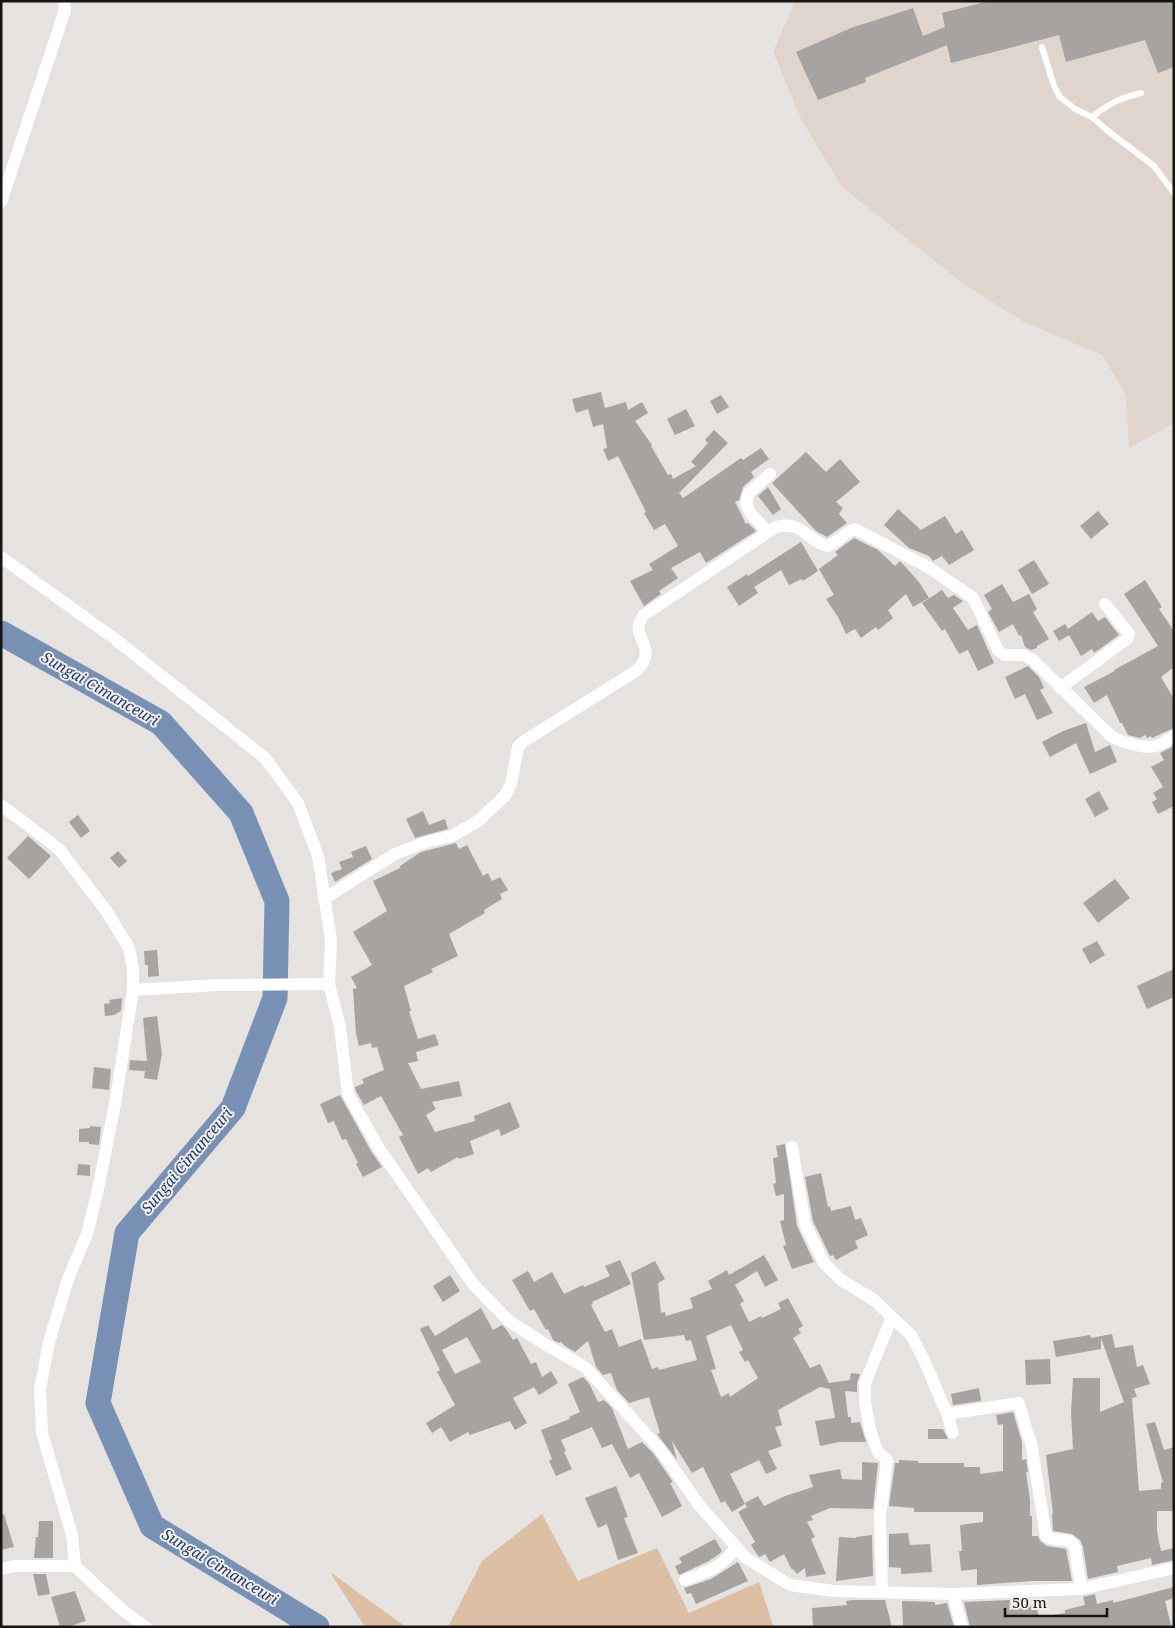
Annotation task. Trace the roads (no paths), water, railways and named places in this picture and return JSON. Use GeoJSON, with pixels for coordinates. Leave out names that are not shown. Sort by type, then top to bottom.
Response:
{"type":"FeatureCollection","features":[{"type":"Feature","properties":{"kind":"street"},"geometry":{"type":"LineString","coordinates":[[1,202],[65,10],[64,1]]}},
{"type":"Feature","properties":{"kind":"street"},"geometry":{"type":"LineString","coordinates":[[768,532],[751,514],[746,504],[749,493],[770,474]]}},
{"type":"Feature","properties":{"kind":"street"},"geometry":{"type":"LineString","coordinates":[[324,900],[395,854],[426,842],[452,836],[478,821],[505,796],[512,784],[518,748],[524,741],[636,671],[643,664],[647,653],[638,628],[640,620],[644,615],[776,527],[793,525],[827,546],[834,543],[847,532],[855,529],[928,567],[973,598],[998,650],[1004,655],[1023,655],[1033,660],[1111,736],[1131,745],[1158,746],[1174,736]]}},
{"type":"Feature","properties":{"kind":"street"},"geometry":{"type":"LineString","coordinates":[[1,557],[115,639],[265,758],[298,803],[318,856],[331,940],[323,984],[340,1027],[348,1094],[378,1147],[473,1284],[509,1321],[585,1367],[660,1448],[698,1505],[746,1558],[790,1584],[834,1591],[953,1594],[1081,1590],[1174,1568]]}},
{"type":"Feature","properties":{"kind":"street"},"geometry":{"type":"LineString","coordinates":[[1060,688],[1127,639],[1129,634],[1105,604]]}},
{"type":"Feature","properties":{"kind":"street"},"geometry":{"type":"LineString","coordinates":[[1,805],[59,849],[108,912],[129,948],[133,968],[133,990],[115,1104],[98,1194],[87,1234],[68,1279],[54,1324],[40,1389],[42,1433],[72,1535],[75,1566],[121,1609],[146,1627]]}},
{"type":"Feature","properties":{"kind":"street"},"geometry":{"type":"LineString","coordinates":[[133,990],[217,985],[323,984]]}},
{"type":"Feature","properties":{"kind":"street"},"geometry":{"type":"LineString","coordinates":[[792,1147],[805,1224],[824,1262],[841,1280],[874,1300],[911,1335],[924,1360],[953,1433]]}},
{"type":"Feature","properties":{"kind":"street"},"geometry":{"type":"LineString","coordinates":[[882,1592],[880,1516],[887,1460],[878,1452],[870,1430],[865,1402],[865,1383],[892,1316]]}},
{"type":"Feature","properties":{"kind":"street"},"geometry":{"type":"LineString","coordinates":[[947,1414],[1019,1403],[1031,1442],[1046,1536],[1049,1539],[1073,1542],[1076,1548],[1081,1590]]}},
{"type":"Feature","properties":{"kind":"street"},"geometry":{"type":"LineString","coordinates":[[685,1580],[725,1562],[736,1548]]}},
{"type":"Feature","properties":{"kind":"street"},"geometry":{"type":"LineString","coordinates":[[1,1568],[14,1566],[75,1566]]}},
{"type":"Feature","properties":{"kind":"street"},"geometry":{"type":"LineString","coordinates":[[953,1594],[962,1627]]}},
{"type":"Feature","properties":{"kind":"lane"},"geometry":{"type":"LineString","coordinates":[[1042,47],[1054,86],[1060,97],[1076,109],[1092,117],[1154,166],[1174,193]]}},
{"type":"Feature","properties":{"kind":"lane"},"geometry":{"type":"LineString","coordinates":[[1092,117],[1111,102],[1141,93]]}},
{"type":"Feature","properties":{"kind":"waterway","name":"Sungai Cimanceuri"},"geometry":{"type":"LineString","coordinates":[[1,633],[161,723],[241,813],[277,901],[275,998],[233,1108],[127,1233],[98,1403],[152,1526],[317,1627]]}}]}
